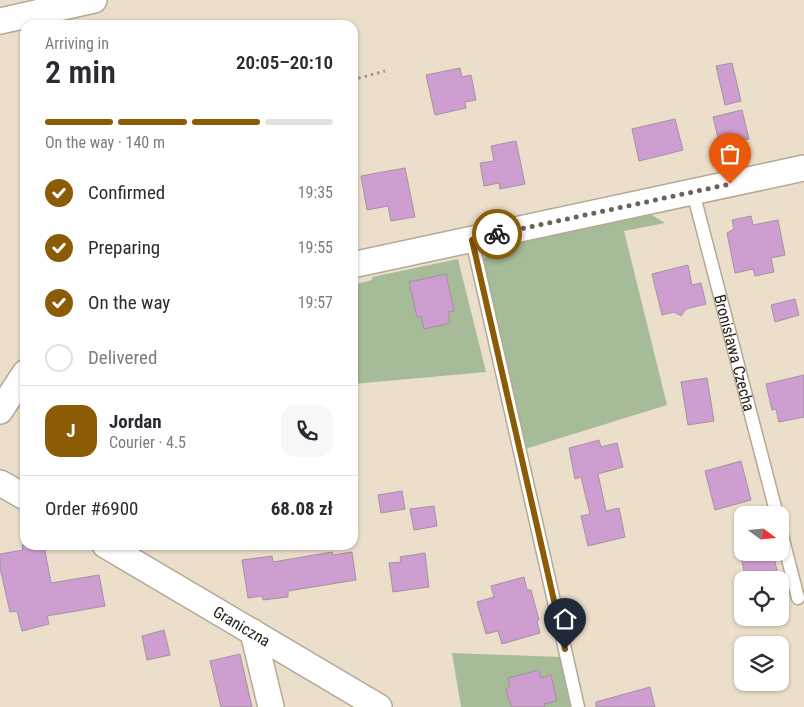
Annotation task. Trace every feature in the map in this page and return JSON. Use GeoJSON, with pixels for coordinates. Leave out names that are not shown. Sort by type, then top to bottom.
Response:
{"type":"FeatureCollection","features":[{"type":"Feature","properties":{"kind":"street"},"geometry":{"type":"LineString","coordinates":[[0,21],[94,0]]}},
{"type":"Feature","properties":{"kind":"street"},"geometry":{"type":"LineString","coordinates":[[358,265],[804,168]]}},
{"type":"Feature","properties":{"kind":"street"},"geometry":{"type":"LineString","coordinates":[[0,411],[20,381]]}},
{"type":"Feature","properties":{"kind":"street"},"geometry":{"type":"LineString","coordinates":[[0,483],[20,495]]}},
{"type":"Feature","properties":{"kind":"street","name":"Graniczna"},"geometry":{"type":"LineString","coordinates":[[113,550],[379,707]]}},
{"type":"Feature","properties":{"kind":"street"},"geometry":{"type":"LineString","coordinates":[[252,632],[272,707]]}},
{"type":"Feature","properties":{"kind":"lane","name":"Bronisława Czecha"},"geometry":{"type":"LineString","coordinates":[[693,192],[775,506]]}},
{"type":"Feature","properties":{"kind":"lane"},"geometry":{"type":"LineString","coordinates":[[472,240],[578,707]]}},
{"type":"Feature","properties":{"kind":"lane"},"geometry":{"type":"LineString","coordinates":[[788,561],[798,598]]}},
{"type":"Feature","properties":{"kind":"path"},"geometry":{"type":"LineString","coordinates":[[358,78],[385,71]]}},
{"type":"Feature","properties":{"kind":"green space"},"geometry":{"type":"Polygon","coordinates":[[[645,211],[665,223],[624,231],[667,405],[525,449],[481,263],[491,248],[514,237],[645,211]]]}},
{"type":"Feature","properties":{"kind":"green space"},"geometry":{"type":"Polygon","coordinates":[[[458,259],[486,372],[358,384],[358,284],[372,280],[372,277],[458,259]]]}},
{"type":"Feature","properties":{"kind":"green space"},"geometry":{"type":"Polygon","coordinates":[[[452,653],[561,657],[573,707],[461,707],[452,653]]]}},
{"type":"Feature","properties":{"kind":"building"},"geometry":{"type":"Polygon","coordinates":[[[732,63],[741,101],[725,105],[716,66],[732,63]]]}},
{"type":"Feature","properties":{"kind":"building"},"geometry":{"type":"Polygon","coordinates":[[[460,68],[462,77],[471,75],[476,100],[465,102],[466,108],[435,115],[426,75],[460,68]]]}},
{"type":"Feature","properties":{"kind":"building"},"geometry":{"type":"Polygon","coordinates":[[[742,110],[749,139],[720,146],[713,117],[742,110]]]}},
{"type":"Feature","properties":{"kind":"building"},"geometry":{"type":"Polygon","coordinates":[[[675,119],[683,150],[639,161],[632,129],[675,119]]]}},
{"type":"Feature","properties":{"kind":"building"},"geometry":{"type":"Polygon","coordinates":[[[516,141],[525,184],[500,189],[499,183],[484,186],[480,163],[494,161],[491,146],[516,141]]]}},
{"type":"Feature","properties":{"kind":"building"},"geometry":{"type":"Polygon","coordinates":[[[405,168],[415,217],[391,221],[388,206],[367,210],[361,176],[405,168]]]}},
{"type":"Feature","properties":{"kind":"building"},"geometry":{"type":"Polygon","coordinates":[[[751,216],[753,225],[778,220],[785,255],[771,258],[774,272],[755,276],[753,269],[735,273],[727,233],[734,229],[732,220],[751,216]]]}},
{"type":"Feature","properties":{"kind":"building"},"geometry":{"type":"Polygon","coordinates":[[[688,265],[692,285],[701,283],[706,304],[686,309],[681,316],[674,312],[662,315],[652,274],[688,265]]]}},
{"type":"Feature","properties":{"kind":"building"},"geometry":{"type":"Polygon","coordinates":[[[446,274],[454,311],[448,312],[450,323],[424,329],[421,316],[417,317],[409,282],[446,274]]]}},
{"type":"Feature","properties":{"kind":"building"},"geometry":{"type":"Polygon","coordinates":[[[795,299],[799,315],[775,322],[771,305],[795,299]]]}},
{"type":"Feature","properties":{"kind":"building"},"geometry":{"type":"Polygon","coordinates":[[[804,375],[804,417],[779,422],[776,409],[772,410],[766,384],[804,375]]]}},
{"type":"Feature","properties":{"kind":"building"},"geometry":{"type":"Polygon","coordinates":[[[707,378],[714,421],[688,425],[681,382],[707,378]]]}},
{"type":"Feature","properties":{"kind":"building"},"geometry":{"type":"Polygon","coordinates":[[[599,440],[601,447],[617,443],[623,467],[598,474],[606,511],[619,508],[625,537],[588,546],[581,516],[590,514],[581,477],[575,479],[569,448],[599,440]]]}},
{"type":"Feature","properties":{"kind":"building"},"geometry":{"type":"Polygon","coordinates":[[[741,461],[751,500],[715,510],[705,471],[741,461]]]}},
{"type":"Feature","properties":{"kind":"building"},"geometry":{"type":"Polygon","coordinates":[[[402,491],[405,509],[381,513],[378,495],[402,491]]]}},
{"type":"Feature","properties":{"kind":"building"},"geometry":{"type":"Polygon","coordinates":[[[434,506],[437,526],[414,530],[410,509],[434,506]]]}},
{"type":"Feature","properties":{"kind":"building"},"geometry":{"type":"Polygon","coordinates":[[[23,550],[45,550],[51,583],[99,575],[105,606],[47,616],[49,624],[22,631],[17,611],[10,612],[0,568],[0,554],[23,550]]]}},
{"type":"Feature","properties":{"kind":"building"},"geometry":{"type":"Polygon","coordinates":[[[332,552],[333,555],[352,552],[356,580],[288,591],[288,597],[263,600],[262,596],[248,598],[242,560],[272,556],[273,562],[332,552]]]}},
{"type":"Feature","properties":{"kind":"building"},"geometry":{"type":"Polygon","coordinates":[[[425,553],[429,587],[393,592],[389,563],[401,562],[400,557],[425,553]]]}},
{"type":"Feature","properties":{"kind":"building"},"geometry":{"type":"Polygon","coordinates":[[[742,561],[775,561],[777,571],[744,571],[742,561]]]}},
{"type":"Feature","properties":{"kind":"building"},"geometry":{"type":"Polygon","coordinates":[[[524,577],[527,590],[531,590],[539,620],[537,621],[540,633],[502,644],[498,631],[486,634],[477,602],[494,597],[491,586],[524,577]]]}},
{"type":"Feature","properties":{"kind":"building"},"geometry":{"type":"Polygon","coordinates":[[[164,630],[170,655],[147,660],[142,636],[164,630]]]}},
{"type":"Feature","properties":{"kind":"building"},"geometry":{"type":"Polygon","coordinates":[[[240,654],[252,707],[221,707],[210,661],[240,654]]]}},
{"type":"Feature","properties":{"kind":"building"},"geometry":{"type":"Polygon","coordinates":[[[539,670],[541,678],[551,675],[557,701],[544,704],[545,707],[511,707],[506,689],[510,687],[508,678],[539,670]]]}},
{"type":"Feature","properties":{"kind":"building"},"geometry":{"type":"Polygon","coordinates":[[[650,687],[655,707],[596,707],[596,702],[650,687]]]}},
{"type":"Feature","properties":{"kind":"way so far"},"geometry":{"type":"LineString","coordinates":[[497,234],[730,184]]}},
{"type":"Feature","properties":{"kind":"route"},"geometry":{"type":"LineString","coordinates":[[497,234],[472,240],[565,649]]}}]}
